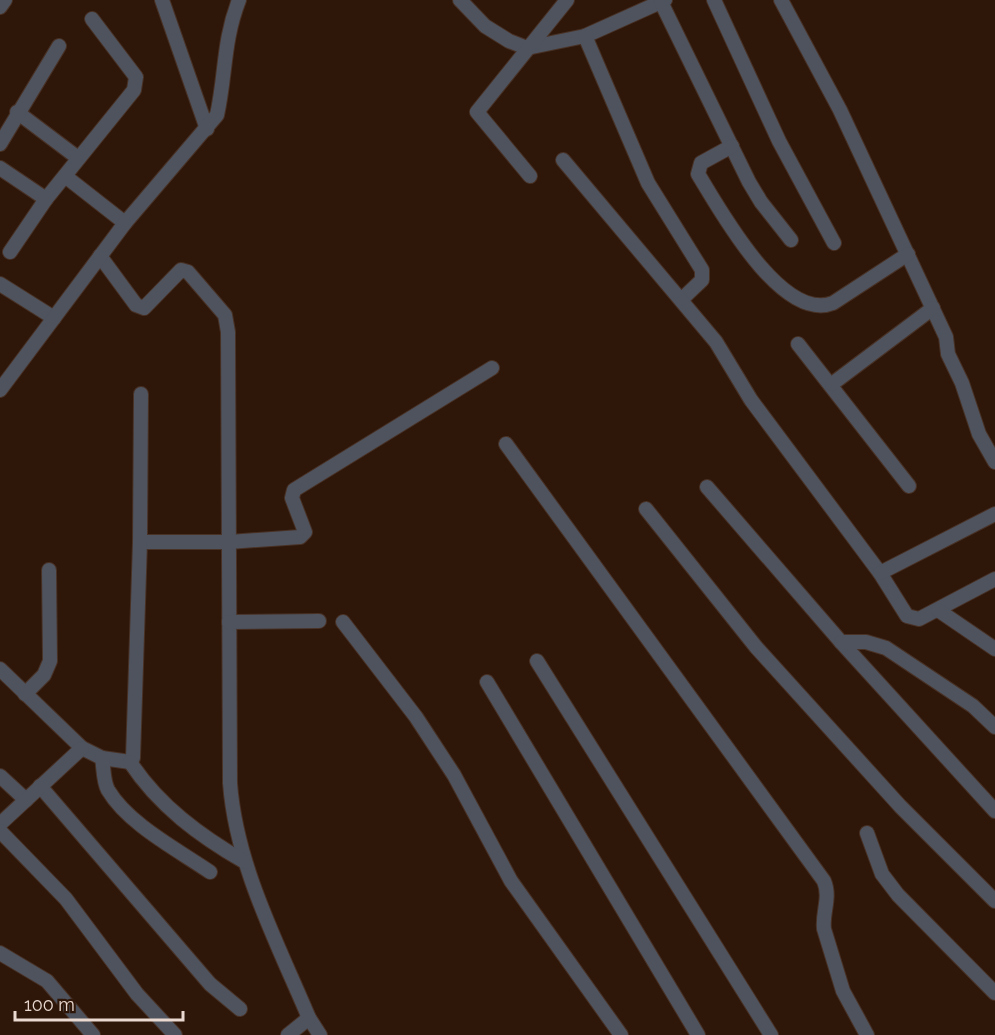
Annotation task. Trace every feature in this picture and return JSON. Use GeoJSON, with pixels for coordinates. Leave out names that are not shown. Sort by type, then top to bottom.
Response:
{"type":"FeatureCollection","features":[{"type":"Feature","properties":{"kind":"street"},"geometry":{"type":"LineString","coordinates":[[0,7],[5,0]]}},
{"type":"Feature","properties":{"kind":"street"},"geometry":{"type":"LineString","coordinates":[[162,0],[207,129]]}},
{"type":"Feature","properties":{"kind":"street"},"geometry":{"type":"LineString","coordinates":[[0,390],[125,223],[218,115],[222,93],[223,57],[239,0]]}},
{"type":"Feature","properties":{"kind":"street"},"geometry":{"type":"LineString","coordinates":[[530,176],[477,112],[526,48],[567,0]]}},
{"type":"Feature","properties":{"kind":"street"},"geometry":{"type":"LineString","coordinates":[[714,0],[779,141],[834,243]]}},
{"type":"Feature","properties":{"kind":"street"},"geometry":{"type":"LineString","coordinates":[[781,0],[840,110],[908,254],[946,337],[948,354],[962,384],[979,434],[995,462]]}},
{"type":"Feature","properties":{"kind":"street"},"geometry":{"type":"LineString","coordinates":[[468,3],[485,26],[509,41],[526,48],[585,36],[663,1],[761,202],[791,240]]}},
{"type":"Feature","properties":{"kind":"street"},"geometry":{"type":"LineString","coordinates":[[10,252],[46,199],[136,83],[133,71],[92,19]]}},
{"type":"Feature","properties":{"kind":"street"},"geometry":{"type":"LineString","coordinates":[[585,36],[648,183],[702,270],[702,280],[682,299]]}},
{"type":"Feature","properties":{"kind":"street"},"geometry":{"type":"LineString","coordinates":[[0,144],[17,112],[59,46]]}},
{"type":"Feature","properties":{"kind":"street"},"geometry":{"type":"LineString","coordinates":[[17,112],[78,158]]}},
{"type":"Feature","properties":{"kind":"street"},"geometry":{"type":"LineString","coordinates":[[732,146],[701,163],[698,174],[753,258],[778,284],[804,302],[824,307],[833,303],[908,254]]}},
{"type":"Feature","properties":{"kind":"street"},"geometry":{"type":"LineString","coordinates":[[563,159],[716,342],[751,400],[880,573],[907,616],[919,619],[995,579]]}},
{"type":"Feature","properties":{"kind":"street"},"geometry":{"type":"LineString","coordinates":[[0,168],[46,199]]}},
{"type":"Feature","properties":{"kind":"street"},"geometry":{"type":"LineString","coordinates":[[65,176],[125,223]]}},
{"type":"Feature","properties":{"kind":"street"},"geometry":{"type":"LineString","coordinates":[[100,256],[136,305],[144,308],[181,270],[188,272],[225,315],[228,332],[232,814],[245,862],[309,1018],[320,1035]]}},
{"type":"Feature","properties":{"kind":"street"},"geometry":{"type":"LineString","coordinates":[[0,284],[54,318]]}},
{"type":"Feature","properties":{"kind":"street"},"geometry":{"type":"LineString","coordinates":[[832,384],[933,308]]}},
{"type":"Feature","properties":{"kind":"street"},"geometry":{"type":"LineString","coordinates":[[798,344],[832,384],[909,486]]}},
{"type":"Feature","properties":{"kind":"street"},"geometry":{"type":"LineString","coordinates":[[140,542],[229,542],[304,535],[292,498],[294,490],[492,368]]}},
{"type":"Feature","properties":{"kind":"street"},"geometry":{"type":"LineString","coordinates":[[130,762],[135,754],[141,394]]}},
{"type":"Feature","properties":{"kind":"street"},"geometry":{"type":"LineString","coordinates":[[506,444],[824,881],[829,896],[823,918],[824,929],[843,991],[867,1035]]}},
{"type":"Feature","properties":{"kind":"street"},"geometry":{"type":"LineString","coordinates":[[707,487],[841,642],[995,811]]}},
{"type":"Feature","properties":{"kind":"street"},"geometry":{"type":"LineString","coordinates":[[646,509],[756,647],[900,806],[995,901]]}},
{"type":"Feature","properties":{"kind":"street"},"geometry":{"type":"LineString","coordinates":[[880,573],[995,514]]}},
{"type":"Feature","properties":{"kind":"street"},"geometry":{"type":"LineString","coordinates":[[25,694],[44,675],[50,661],[49,570]]}},
{"type":"Feature","properties":{"kind":"street"},"geometry":{"type":"LineString","coordinates":[[938,610],[995,649]]}},
{"type":"Feature","properties":{"kind":"street"},"geometry":{"type":"LineString","coordinates":[[229,622],[319,621]]}},
{"type":"Feature","properties":{"kind":"street"},"geometry":{"type":"LineString","coordinates":[[343,622],[416,717],[454,775],[510,881],[621,1035]]}},
{"type":"Feature","properties":{"kind":"street"},"geometry":{"type":"LineString","coordinates":[[841,642],[866,642],[886,648],[973,706],[995,727]]}},
{"type":"Feature","properties":{"kind":"street"},"geometry":{"type":"LineString","coordinates":[[537,662],[771,1035]]}},
{"type":"Feature","properties":{"kind":"street"},"geometry":{"type":"LineString","coordinates":[[0,669],[82,748],[102,758],[130,762],[156,795],[182,819],[211,842],[245,862]]}},
{"type":"Feature","properties":{"kind":"street"},"geometry":{"type":"LineString","coordinates":[[487,682],[698,1035]]}},
{"type":"Feature","properties":{"kind":"street"},"geometry":{"type":"LineString","coordinates":[[0,825],[82,748]]}},
{"type":"Feature","properties":{"kind":"street"},"geometry":{"type":"LineString","coordinates":[[102,758],[105,781],[116,800],[144,827],[210,872]]}},
{"type":"Feature","properties":{"kind":"street"},"geometry":{"type":"LineString","coordinates":[[0,776],[26,800]]}},
{"type":"Feature","properties":{"kind":"street"},"geometry":{"type":"LineString","coordinates":[[40,786],[210,984],[240,1009]]}},
{"type":"Feature","properties":{"kind":"street"},"geometry":{"type":"LineString","coordinates":[[0,831],[66,899],[137,994],[175,1035]]}},
{"type":"Feature","properties":{"kind":"street"},"geometry":{"type":"LineString","coordinates":[[867,833],[882,874],[898,895],[995,993]]}},
{"type":"Feature","properties":{"kind":"street"},"geometry":{"type":"LineString","coordinates":[[0,953],[47,981],[93,1035]]}},
{"type":"Feature","properties":{"kind":"street"},"geometry":{"type":"LineString","coordinates":[[288,1035],[309,1018]]}}]}
